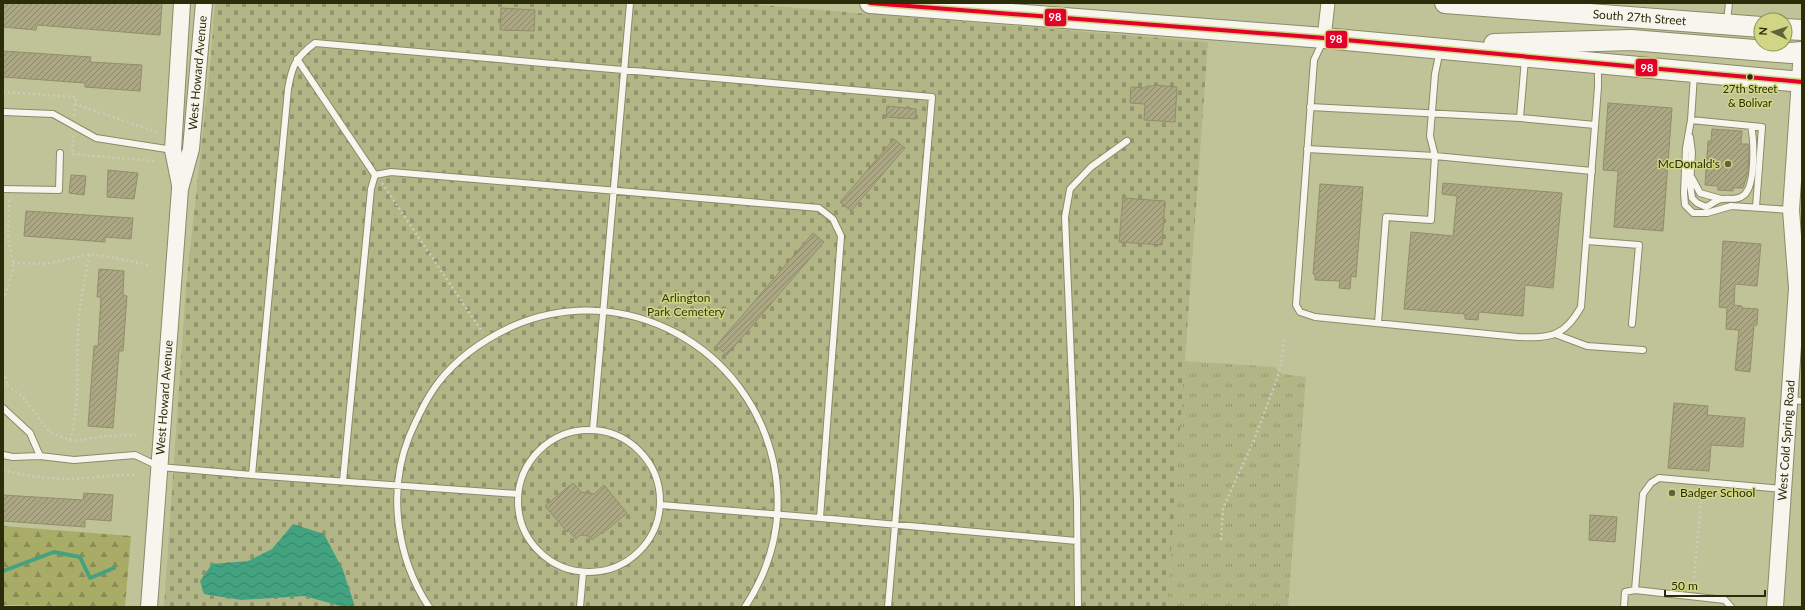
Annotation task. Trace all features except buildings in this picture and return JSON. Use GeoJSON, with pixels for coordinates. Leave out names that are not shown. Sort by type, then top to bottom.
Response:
{"type":"FeatureCollection","features":[{"type":"Feature","properties":{"kind":"main road"},"geometry":{"type":"LineString","coordinates":[[870,3],[928,5],[1324,38],[1416,48],[1631,40],[1791,53],[1802,51]]}},
{"type":"Feature","properties":{"kind":"main road","name":"South 27th Street"},"geometry":{"type":"LineString","coordinates":[[1446,3],[1546,7],[1753,27]]}},
{"type":"Feature","properties":{"kind":"main road"},"geometry":{"type":"LineString","coordinates":[[1440,48],[1525,58],[1801,80]]}},
{"type":"Feature","properties":{"kind":"street","name":"West Howard Avenue"},"geometry":{"type":"LineString","coordinates":[[180,189],[173,150],[182,3]]}},
{"type":"Feature","properties":{"kind":"street","name":"West Howard Avenue"},"geometry":{"type":"LineString","coordinates":[[149,607],[180,189],[191,149],[204,3]]}},
{"type":"Feature","properties":{"kind":"street"},"geometry":{"type":"LineString","coordinates":[[1324,38],[1328,3]]}},
{"type":"Feature","properties":{"kind":"street","name":"West Cold Spring Road"},"geometry":{"type":"LineString","coordinates":[[1800,282],[1791,210],[1802,51]]}},
{"type":"Feature","properties":{"kind":"street","name":"West Cold Spring Road"},"geometry":{"type":"LineString","coordinates":[[1775,607],[1783,490],[1796,401],[1802,254]]}},
{"type":"Feature","properties":{"kind":"lane"},"geometry":{"type":"LineString","coordinates":[[594,429],[630,3]]}},
{"type":"Feature","properties":{"kind":"lane"},"geometry":{"type":"LineString","coordinates":[[1727,25],[1729,3]]}},
{"type":"Feature","properties":{"kind":"lane"},"geometry":{"type":"LineString","coordinates":[[1324,38],[1314,60],[1296,305],[1300,312],[1306,315],[1518,337],[1539,338],[1555,334],[1569,326],[1581,306],[1592,171],[1598,64]]}},
{"type":"Feature","properties":{"kind":"lane"},"geometry":{"type":"LineString","coordinates":[[252,475],[288,89],[292,67],[298,59],[315,43],[932,97],[888,607]]}},
{"type":"Feature","properties":{"kind":"lane"},"geometry":{"type":"LineString","coordinates":[[1378,323],[1386,217],[1431,220],[1435,156],[1430,136],[1435,74],[1440,48]]}},
{"type":"Feature","properties":{"kind":"lane"},"geometry":{"type":"LineString","coordinates":[[1520,118],[1525,58]]}},
{"type":"Feature","properties":{"kind":"lane"},"geometry":{"type":"LineString","coordinates":[[298,59],[375,175],[371,189],[343,481]]}},
{"type":"Feature","properties":{"kind":"lane"},"geometry":{"type":"LineString","coordinates":[[1695,72],[1691,120],[1686,148],[1684,193],[1685,205],[1694,212],[1707,213],[1731,206],[1791,210]]}},
{"type":"Feature","properties":{"kind":"lane"},"geometry":{"type":"LineString","coordinates":[[1310,107],[1432,115],[1520,118],[1595,125]]}},
{"type":"Feature","properties":{"kind":"lane"},"geometry":{"type":"LineString","coordinates":[[3,112],[53,114],[96,138],[173,150]]}},
{"type":"Feature","properties":{"kind":"lane"},"geometry":{"type":"LineString","coordinates":[[1691,120],[1762,127],[1756,207]]}},
{"type":"Feature","properties":{"kind":"lane"},"geometry":{"type":"LineString","coordinates":[[1691,173],[1694,184],[1700,193],[1721,199],[1736,199],[1744,195],[1751,179],[1753,138],[1750,126]]}},
{"type":"Feature","properties":{"kind":"lane"},"geometry":{"type":"LineString","coordinates":[[1689,132],[1692,153],[1692,198],[1698,203],[1706,206],[1721,199]]}},
{"type":"Feature","properties":{"kind":"lane"},"geometry":{"type":"LineString","coordinates":[[1078,607],[1077,541],[1064,217],[1070,189],[1091,167],[1126,141]]}},
{"type":"Feature","properties":{"kind":"lane"},"geometry":{"type":"LineString","coordinates":[[1307,149],[1435,156],[1592,171]]}},
{"type":"Feature","properties":{"kind":"lane"},"geometry":{"type":"LineString","coordinates":[[3,189],[59,190],[60,153]]}},
{"type":"Feature","properties":{"kind":"lane"},"geometry":{"type":"LineString","coordinates":[[375,175],[391,172],[819,208],[833,219],[841,236],[820,518]]}},
{"type":"Feature","properties":{"kind":"lane"},"geometry":{"type":"LineString","coordinates":[[1587,241],[1639,245],[1632,324]]}},
{"type":"Feature","properties":{"kind":"lane"},"geometry":{"type":"LineString","coordinates":[[430,607],[421,594],[406,560],[398,523],[398,485],[404,448],[418,413],[439,382],[465,355],[496,334],[530,319],[567,311],[604,311],[641,318],[676,332],[707,352],[734,379],[755,410],[769,444],[777,481],[778,515],[770,555],[757,590],[745,607]]}},
{"type":"Feature","properties":{"kind":"lane"},"geometry":{"type":"LineString","coordinates":[[1555,334],[1587,346],[1643,350]]}},
{"type":"Feature","properties":{"kind":"lane"},"geometry":{"type":"LineString","coordinates":[[3,408],[30,433],[40,456]]}},
{"type":"Feature","properties":{"kind":"lane"},"geometry":{"type":"LineString","coordinates":[[594,429],[615,434],[635,446],[650,462],[658,483],[661,505],[657,524],[649,541],[636,556],[620,566],[602,572],[583,573],[564,569],[553,563],[534,547],[524,531],[520,518],[518,494],[524,472],[535,454],[552,440],[572,431],[594,429]]}},
{"type":"Feature","properties":{"kind":"lane"},"geometry":{"type":"LineString","coordinates":[[3,454],[13,457],[40,456],[74,460],[135,455],[160,467],[518,494]]}},
{"type":"Feature","properties":{"kind":"lane"},"geometry":{"type":"LineString","coordinates":[[1635,590],[1643,494],[1651,483],[1659,478],[1783,490]]}},
{"type":"Feature","properties":{"kind":"lane"},"geometry":{"type":"LineString","coordinates":[[661,505],[1077,541]]}},
{"type":"Feature","properties":{"kind":"lane"},"geometry":{"type":"LineString","coordinates":[[580,607],[583,573]]}},
{"type":"Feature","properties":{"kind":"lane"},"geometry":{"type":"LineString","coordinates":[[1624,607],[1625,592],[1635,590],[1725,600],[1731,607]]}},
{"type":"Feature","properties":{"kind":"path"},"geometry":{"type":"LineString","coordinates":[[3,92],[76,96],[75,104],[158,132]]}},
{"type":"Feature","properties":{"kind":"path"},"geometry":{"type":"LineString","coordinates":[[68,134],[74,137],[72,154],[156,161]]}},
{"type":"Feature","properties":{"kind":"path"},"geometry":{"type":"LineString","coordinates":[[375,175],[385,186],[487,340]]}},
{"type":"Feature","properties":{"kind":"path"},"geometry":{"type":"LineString","coordinates":[[3,300],[12,274],[13,263],[8,239],[8,220],[10,201],[14,195]]}},
{"type":"Feature","properties":{"kind":"path"},"geometry":{"type":"LineString","coordinates":[[13,263],[46,264],[90,254],[148,265]]}},
{"type":"Feature","properties":{"kind":"path"},"geometry":{"type":"LineString","coordinates":[[70,440],[78,408],[77,334],[81,296],[90,254]]}},
{"type":"Feature","properties":{"kind":"path"},"geometry":{"type":"LineString","coordinates":[[1221,540],[1223,508],[1254,440],[1276,382],[1281,364],[1284,339]]}},
{"type":"Feature","properties":{"kind":"path"},"geometry":{"type":"LineString","coordinates":[[3,372],[10,387]]}},
{"type":"Feature","properties":{"kind":"path"},"geometry":{"type":"LineString","coordinates":[[3,383],[22,396],[48,430],[55,435],[70,440],[137,435]]}},
{"type":"Feature","properties":{"kind":"path"},"geometry":{"type":"LineString","coordinates":[[3,470],[20,475],[73,479],[119,474],[134,475]]}},
{"type":"Feature","properties":{"kind":"path"},"geometry":{"type":"LineString","coordinates":[[1692,596],[1703,482]]}},
{"type":"Feature","properties":{"kind":"green space","name":"Arlington Park Cemetery"},"geometry":{"type":"Polygon","coordinates":[[[215,3],[739,3],[1208,42],[1167,607],[164,607],[186,287],[211,57],[215,3]]]}},
{"type":"Feature","properties":{"kind":"green space"},"geometry":{"type":"Polygon","coordinates":[[[1184,361],[1275,367],[1282,374],[1306,377],[1288,607],[1167,607],[1184,361]]]}},
{"type":"Feature","properties":{"kind":"green space"},"geometry":{"type":"Polygon","coordinates":[[[3,526],[131,536],[125,607],[3,605],[3,526]]]}},
{"type":"Feature","properties":{"kind":"water"},"geometry":{"type":"Polygon","coordinates":[[[293,524],[324,534],[343,570],[355,607],[344,607],[304,596],[241,600],[204,594],[200,581],[212,564],[248,561],[272,549],[293,524]]]}},
{"type":"Feature","properties":{"kind":"waterway"},"geometry":{"type":"LineString","coordinates":[[3,571],[54,552],[80,557],[90,578],[114,568]]}},
{"type":"Feature","properties":{"kind":"transit line","name":"98"},"geometry":{"type":"LineString","coordinates":[[870,3],[1324,38],[1802,82]]}},
{"type":"Feature","properties":{"kind":"place","name":"27th Street & Bolivar"},"geometry":{"type":"Point","coordinates":[1750,77]}},
{"type":"Feature","properties":{"kind":"place","name":"McDonald's"},"geometry":{"type":"Point","coordinates":[1728,164]}},
{"type":"Feature","properties":{"kind":"place","name":"Badger School"},"geometry":{"type":"Point","coordinates":[1672,493]}}]}
